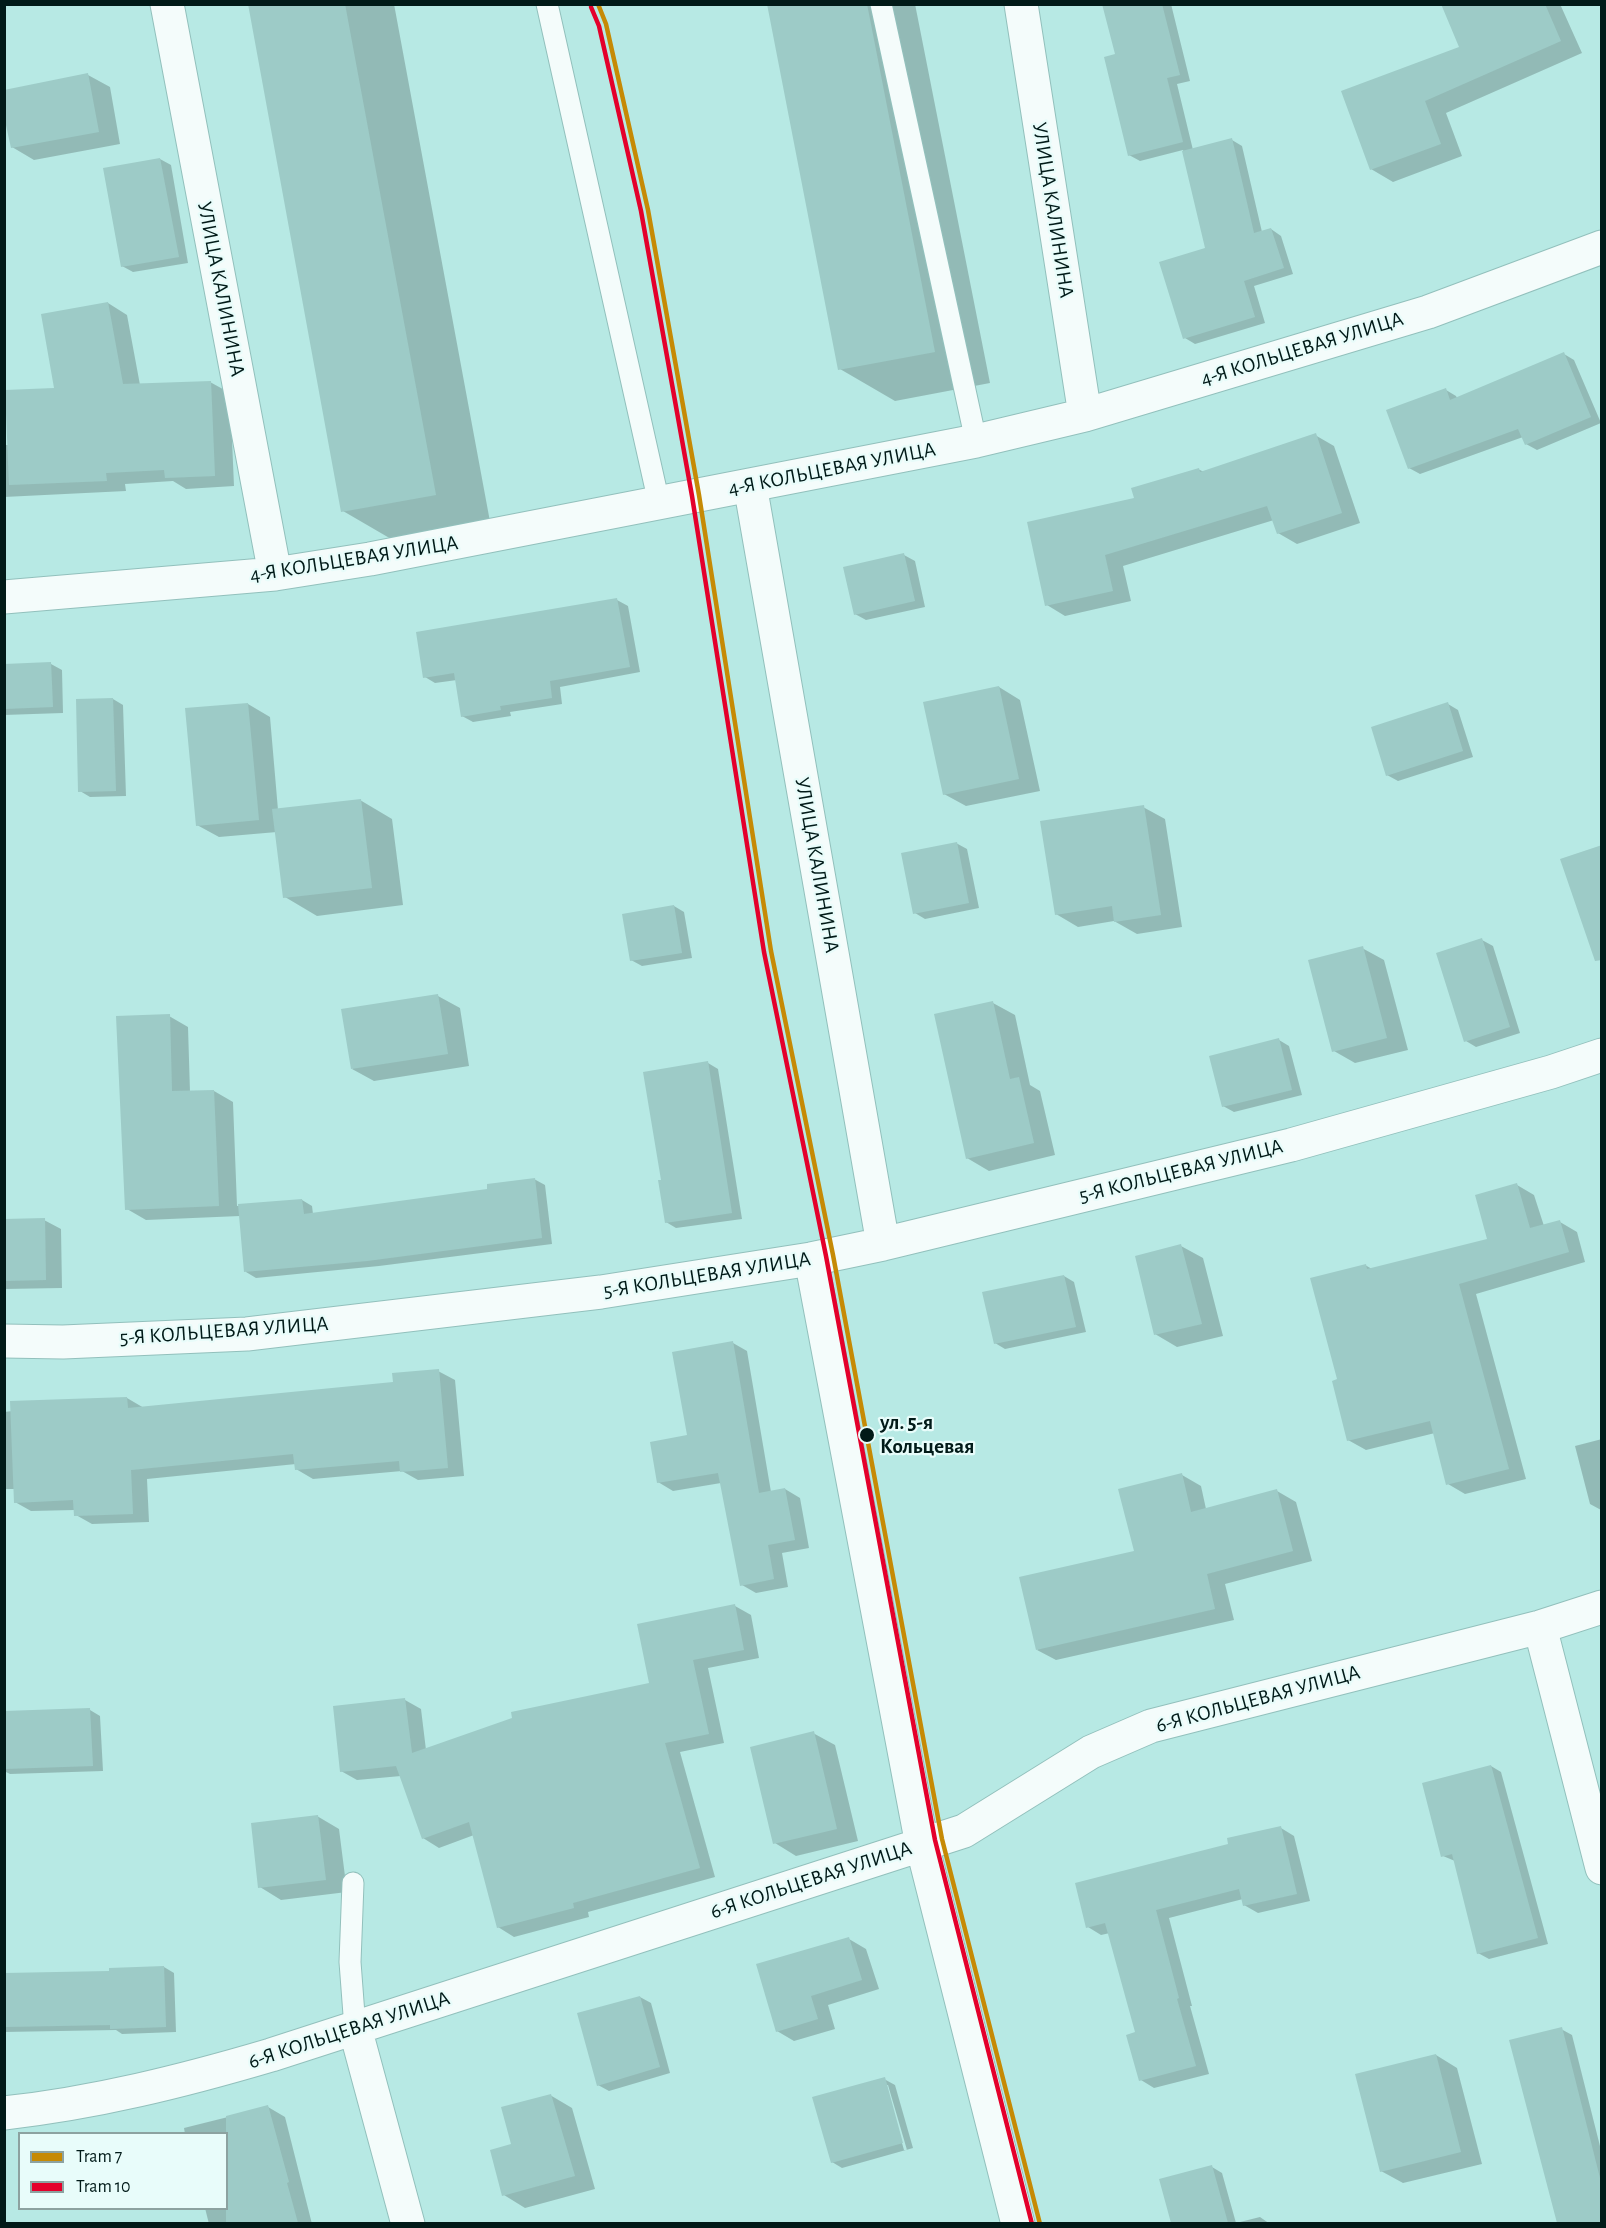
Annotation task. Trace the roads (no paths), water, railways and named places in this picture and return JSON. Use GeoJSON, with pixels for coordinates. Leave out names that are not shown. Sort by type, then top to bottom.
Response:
{"type":"FeatureCollection","features":[{"type":"Feature","properties":{"kind":"street","name":"УЛИЦА КАЛИНИНА"},"geometry":{"type":"LineString","coordinates":[[167,4],[275,574]]}},
{"type":"Feature","properties":{"kind":"street","name":"УЛИЦА КАЛИНИНА"},"geometry":{"type":"LineString","coordinates":[[1021,4],[1085,415]]}},
{"type":"Feature","properties":{"kind":"street","name":"4-Я КОЛЬЦЕВАЯ УЛИЦА"},"geometry":{"type":"LineString","coordinates":[[4,597],[275,574],[381,556],[976,441],[1085,415],[1428,312],[1602,247]]}},
{"type":"Feature","properties":{"kind":"street","name":"УЛИЦА КАЛИНИНА"},"geometry":{"type":"LineString","coordinates":[[750,485],[883,1244]]}},
{"type":"Feature","properties":{"kind":"street","name":"5-Я КОЛЬЦЕВАЯ УЛИЦА"},"geometry":{"type":"LineString","coordinates":[[4,1341],[247,1334],[601,1292],[812,1259],[883,1244],[1291,1145],[1551,1072],[1602,1055]]}},
{"type":"Feature","properties":{"kind":"street"},"geometry":{"type":"LineString","coordinates":[[812,1259],[922,1845],[1018,2223]]}},
{"type":"Feature","properties":{"kind":"street","name":"6-Я КОЛЬЦЕВАЯ УЛИЦА"},"geometry":{"type":"LineString","coordinates":[[4,2113],[61,2107],[188,2080],[355,2028],[963,1831],[1091,1752],[1151,1726],[1540,1627],[1602,1607]]}},
{"type":"Feature","properties":{"kind":"street"},"geometry":{"type":"LineString","coordinates":[[1540,1627],[1602,1868]]}},
{"type":"Feature","properties":{"kind":"street"},"geometry":{"type":"LineString","coordinates":[[355,2028],[408,2223]]}},
{"type":"Feature","properties":{"kind":"lane"},"geometry":{"type":"LineString","coordinates":[[547,4],[659,503]]}},
{"type":"Feature","properties":{"kind":"lane"},"geometry":{"type":"LineString","coordinates":[[880,4],[976,441]]}},
{"type":"Feature","properties":{"kind":"lane"},"geometry":{"type":"LineString","coordinates":[[353,1883],[350,1962],[355,2028]]}},
{"type":"Feature","properties":{"kind":"tram line","name":"7"},"geometry":{"type":"LineString","coordinates":[[598,4],[606,24],[648,210],[699,495],[771,951],[833,1255],[942,1839],[1040,2224]]}},
{"type":"Feature","properties":{"kind":"tram line","name":"10"},"geometry":{"type":"LineString","coordinates":[[591,7],[599,26],[641,211],[692,496],[764,952],[826,1256],[935,1840],[1032,2224]]}},
{"type":"Feature","properties":{"kind":"place","name":"ул. 5-я Кольцевая"},"geometry":{"type":"Point","coordinates":[867,1435]}}]}
